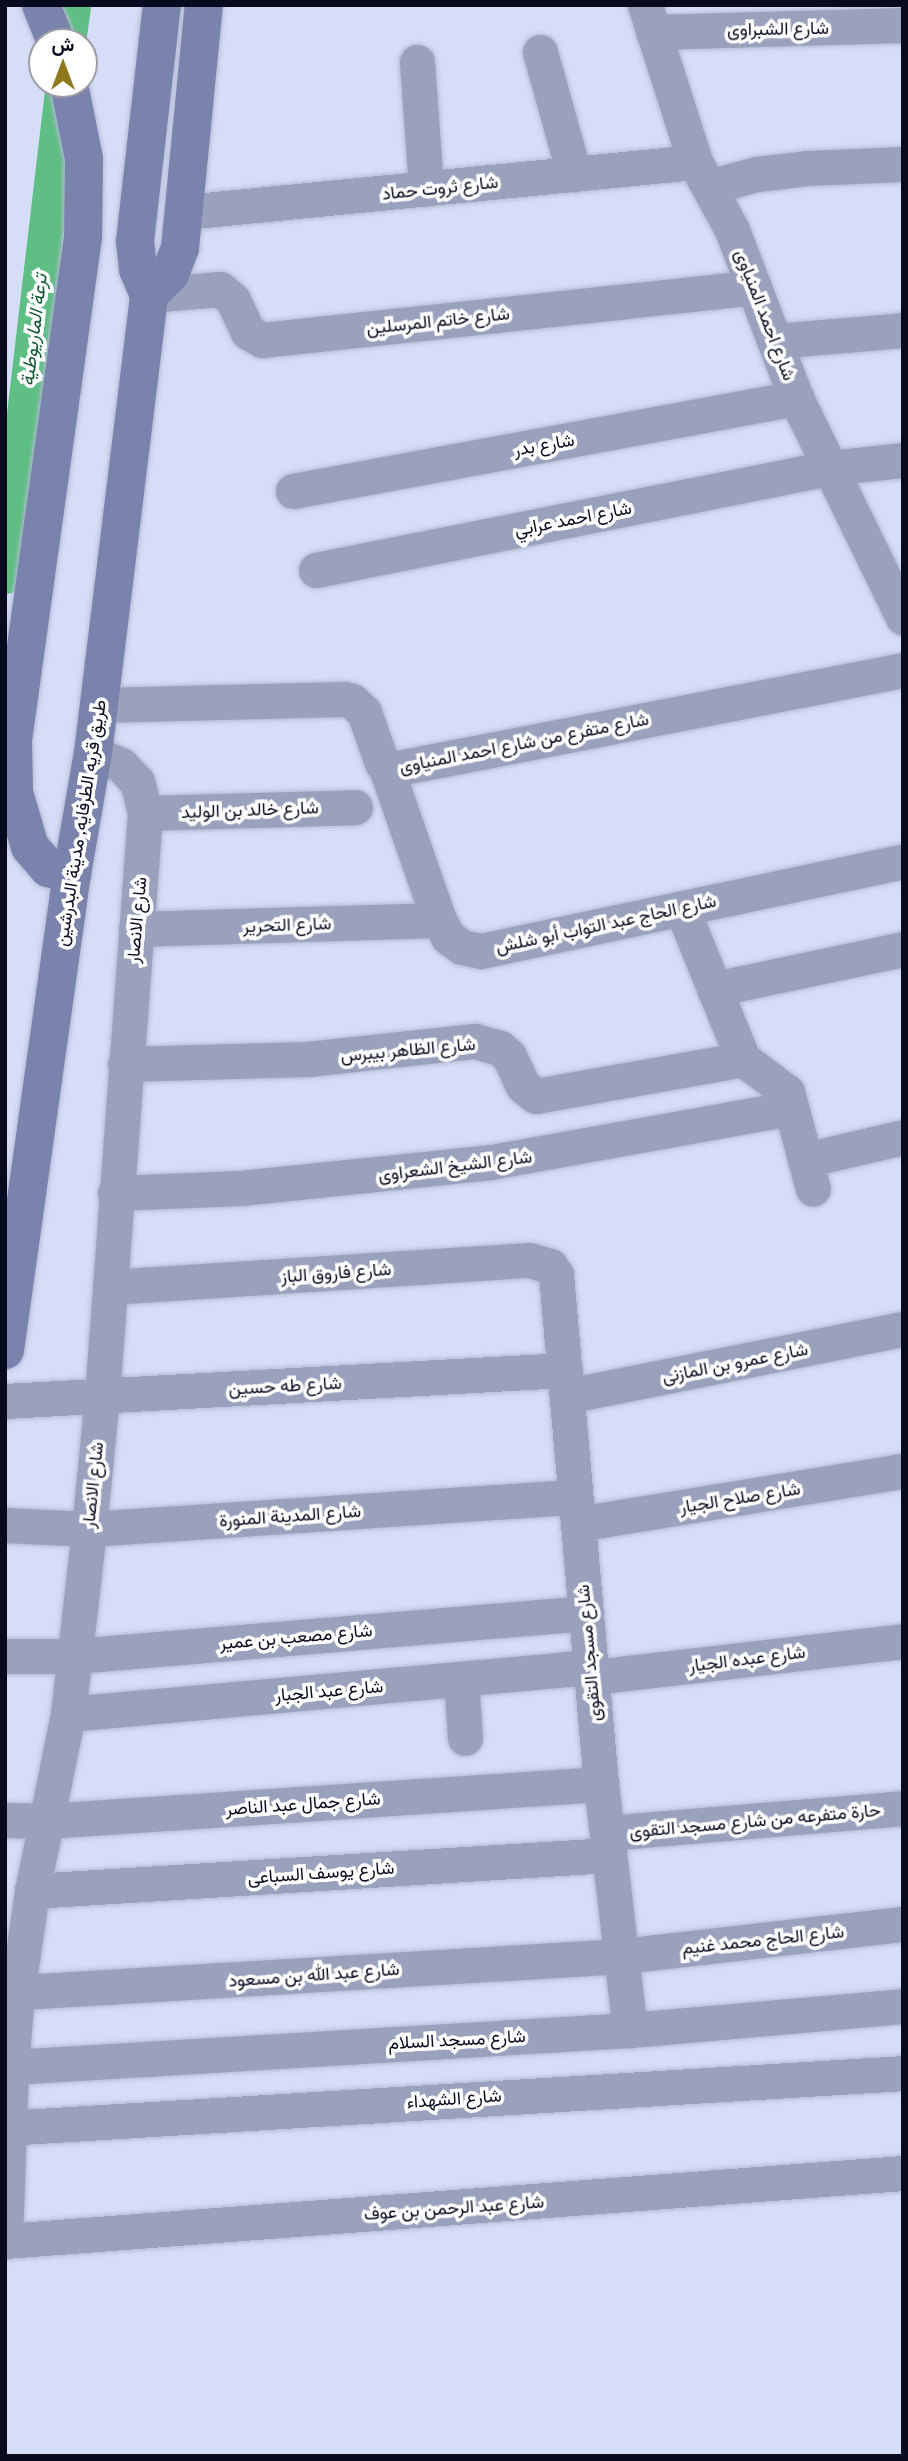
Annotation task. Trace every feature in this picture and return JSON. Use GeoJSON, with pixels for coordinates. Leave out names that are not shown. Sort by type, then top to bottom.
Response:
{"type":"FeatureCollection","features":[{"type":"Feature","properties":{"kind":"main road"},"geometry":{"type":"LineString","coordinates":[[41,5],[50,28]]}},
{"type":"Feature","properties":{"kind":"main road","name":"طريق قريه الطرفايه, مدينة البدرشين"},"geometry":{"type":"LineString","coordinates":[[5,1350],[72,874],[93,753],[149,295],[138,269],[135,241],[162,5]]}},
{"type":"Feature","properties":{"kind":"main road"},"geometry":{"type":"LineString","coordinates":[[149,295],[161,286],[176,262],[185,212],[204,5]]}},
{"type":"Feature","properties":{"kind":"main road"},"geometry":{"type":"LineString","coordinates":[[72,98],[84,159],[83,237],[13,740],[14,793],[30,847],[48,867],[72,874]]}},
{"type":"Feature","properties":{"kind":"street","name":"شارع الشبراوى"},"geometry":{"type":"LineString","coordinates":[[649,19],[903,25]]}},
{"type":"Feature","properties":{"kind":"street","name":"شارع احمد المنياوى"},"geometry":{"type":"LineString","coordinates":[[649,19],[702,174],[732,229],[796,398],[903,617]]}},
{"type":"Feature","properties":{"kind":"street"},"geometry":{"type":"LineString","coordinates":[[540,52],[574,174]]}},
{"type":"Feature","properties":{"kind":"street"},"geometry":{"type":"LineString","coordinates":[[417,62],[426,189]]}},
{"type":"Feature","properties":{"kind":"street","name":"شارع ثروت حماد"},"geometry":{"type":"LineString","coordinates":[[185,212],[574,174],[758,174],[807,168],[903,164]]}},
{"type":"Feature","properties":{"kind":"street","name":"شارع خاتم المرسلين"},"geometry":{"type":"LineString","coordinates":[[149,295],[220,289],[233,300],[248,332],[262,340],[754,286]]}},
{"type":"Feature","properties":{"kind":"street"},"geometry":{"type":"LineString","coordinates":[[775,341],[903,330]]}},
{"type":"Feature","properties":{"kind":"street","name":"شارع بدر"},"geometry":{"type":"LineString","coordinates":[[292,491],[796,398]]}},
{"type":"Feature","properties":{"kind":"street","name":"شارع احمد عرابي"},"geometry":{"type":"LineString","coordinates":[[316,570],[830,468],[903,460]]}},
{"type":"Feature","properties":{"kind":"street","name":"شارع متفرع من شارع احمد المنياوى"},"geometry":{"type":"LineString","coordinates":[[99,705],[344,699],[352,701],[365,712],[386,768],[401,768],[903,670]]}},
{"type":"Feature","properties":{"kind":"street","name":"شارع الانصار"},"geometry":{"type":"LineString","coordinates":[[5,2240],[11,1994],[68,1714],[75,1656],[102,1396],[145,813],[137,782],[121,765],[93,753]]}},
{"type":"Feature","properties":{"kind":"street","name":"شارع الحاج عبد التواب أبو شلش"},"geometry":{"type":"LineString","coordinates":[[386,768],[447,937],[463,947],[481,951],[903,861]]}},
{"type":"Feature","properties":{"kind":"street","name":"شارع خالد بن الوليد"},"geometry":{"type":"LineString","coordinates":[[145,813],[355,807]]}},
{"type":"Feature","properties":{"kind":"street"},"geometry":{"type":"LineString","coordinates":[[682,909],[744,1059],[788,1092],[809,1175],[903,1137]]}},
{"type":"Feature","properties":{"kind":"street","name":"شارع التحرير"},"geometry":{"type":"LineString","coordinates":[[136,929],[439,920]]}},
{"type":"Feature","properties":{"kind":"street"},"geometry":{"type":"LineString","coordinates":[[713,989],[903,949]]}},
{"type":"Feature","properties":{"kind":"street","name":"شارع الظاهر بيبرس"},"geometry":{"type":"LineString","coordinates":[[125,1064],[308,1059],[475,1041],[500,1048],[509,1056],[523,1086],[536,1096],[744,1059]]}},
{"type":"Feature","properties":{"kind":"street","name":"شارع الشيخ الشعراوى"},"geometry":{"type":"LineString","coordinates":[[115,1193],[241,1188],[477,1164],[615,1142],[791,1108]]}},
{"type":"Feature","properties":{"kind":"street","name":"شارع فاروق الباز"},"geometry":{"type":"LineString","coordinates":[[110,1287],[529,1260],[550,1266],[556,1275]]}},
{"type":"Feature","properties":{"kind":"street","name":"شارع مسجد التقوى"},"geometry":{"type":"LineString","coordinates":[[556,1275],[601,1784],[630,2030]]}},
{"type":"Feature","properties":{"kind":"street","name":"شارع عمرو بن المازنى"},"geometry":{"type":"LineString","coordinates":[[566,1383],[903,1329]]}},
{"type":"Feature","properties":{"kind":"street","name":"شارع طه حسين"},"geometry":{"type":"LineString","coordinates":[[5,1401],[566,1383]]}},
{"type":"Feature","properties":{"kind":"street","name":"شارع صلاح الجيار"},"geometry":{"type":"LineString","coordinates":[[577,1511],[903,1471]]}},
{"type":"Feature","properties":{"kind":"street","name":"شارع المدينة المنورة"},"geometry":{"type":"LineString","coordinates":[[5,1525],[89,1530],[577,1511]]}},
{"type":"Feature","properties":{"kind":"street","name":"شارع مصعب بن عمير"},"geometry":{"type":"LineString","coordinates":[[5,1656],[75,1656],[586,1612]]}},
{"type":"Feature","properties":{"kind":"street","name":"شارع عبده الجيار"},"geometry":{"type":"LineString","coordinates":[[591,1672],[903,1641]]}},
{"type":"Feature","properties":{"kind":"street","name":"شارع عبد الجبار"},"geometry":{"type":"LineString","coordinates":[[68,1714],[461,1679],[591,1672]]}},
{"type":"Feature","properties":{"kind":"street"},"geometry":{"type":"LineString","coordinates":[[461,1679],[465,1738]]}},
{"type":"Feature","properties":{"kind":"street","name":"شارع جمال عبد الناصر"},"geometry":{"type":"LineString","coordinates":[[5,1820],[46,1821],[601,1784]]}},
{"type":"Feature","properties":{"kind":"street","name":"حارة متفرعه من شارع مسجد التقوى"},"geometry":{"type":"LineString","coordinates":[[608,1844],[903,1808]]}},
{"type":"Feature","properties":{"kind":"street","name":"شارع يوسف السباعى"},"geometry":{"type":"LineString","coordinates":[[32,1891],[608,1844]]}},
{"type":"Feature","properties":{"kind":"street","name":"شارع الحاج محمد غنيم"},"geometry":{"type":"LineString","coordinates":[[622,1956],[903,1924]]}},
{"type":"Feature","properties":{"kind":"street","name":"شارع عبد الله بن مسعود"},"geometry":{"type":"LineString","coordinates":[[11,1994],[622,1956]]}},
{"type":"Feature","properties":{"kind":"street","name":"شارع مسجد السلام"},"geometry":{"type":"LineString","coordinates":[[10,2067],[630,2030],[903,2006]]}},
{"type":"Feature","properties":{"kind":"street","name":"شارع الشهداء"},"geometry":{"type":"LineString","coordinates":[[7,2128],[903,2073]]}},
{"type":"Feature","properties":{"kind":"street","name":"شارع عبد الرحمن بن عوف"},"geometry":{"type":"LineString","coordinates":[[5,2240],[903,2173]]}},
{"type":"Feature","properties":{"kind":"waterway","name":"ترعة الماريوطية"},"geometry":{"type":"LineString","coordinates":[[70,28],[73,5]]}},
{"type":"Feature","properties":{"kind":"waterway","name":"ترعة الماريوطية"},"geometry":{"type":"LineString","coordinates":[[5,576],[61,98]]}}]}
